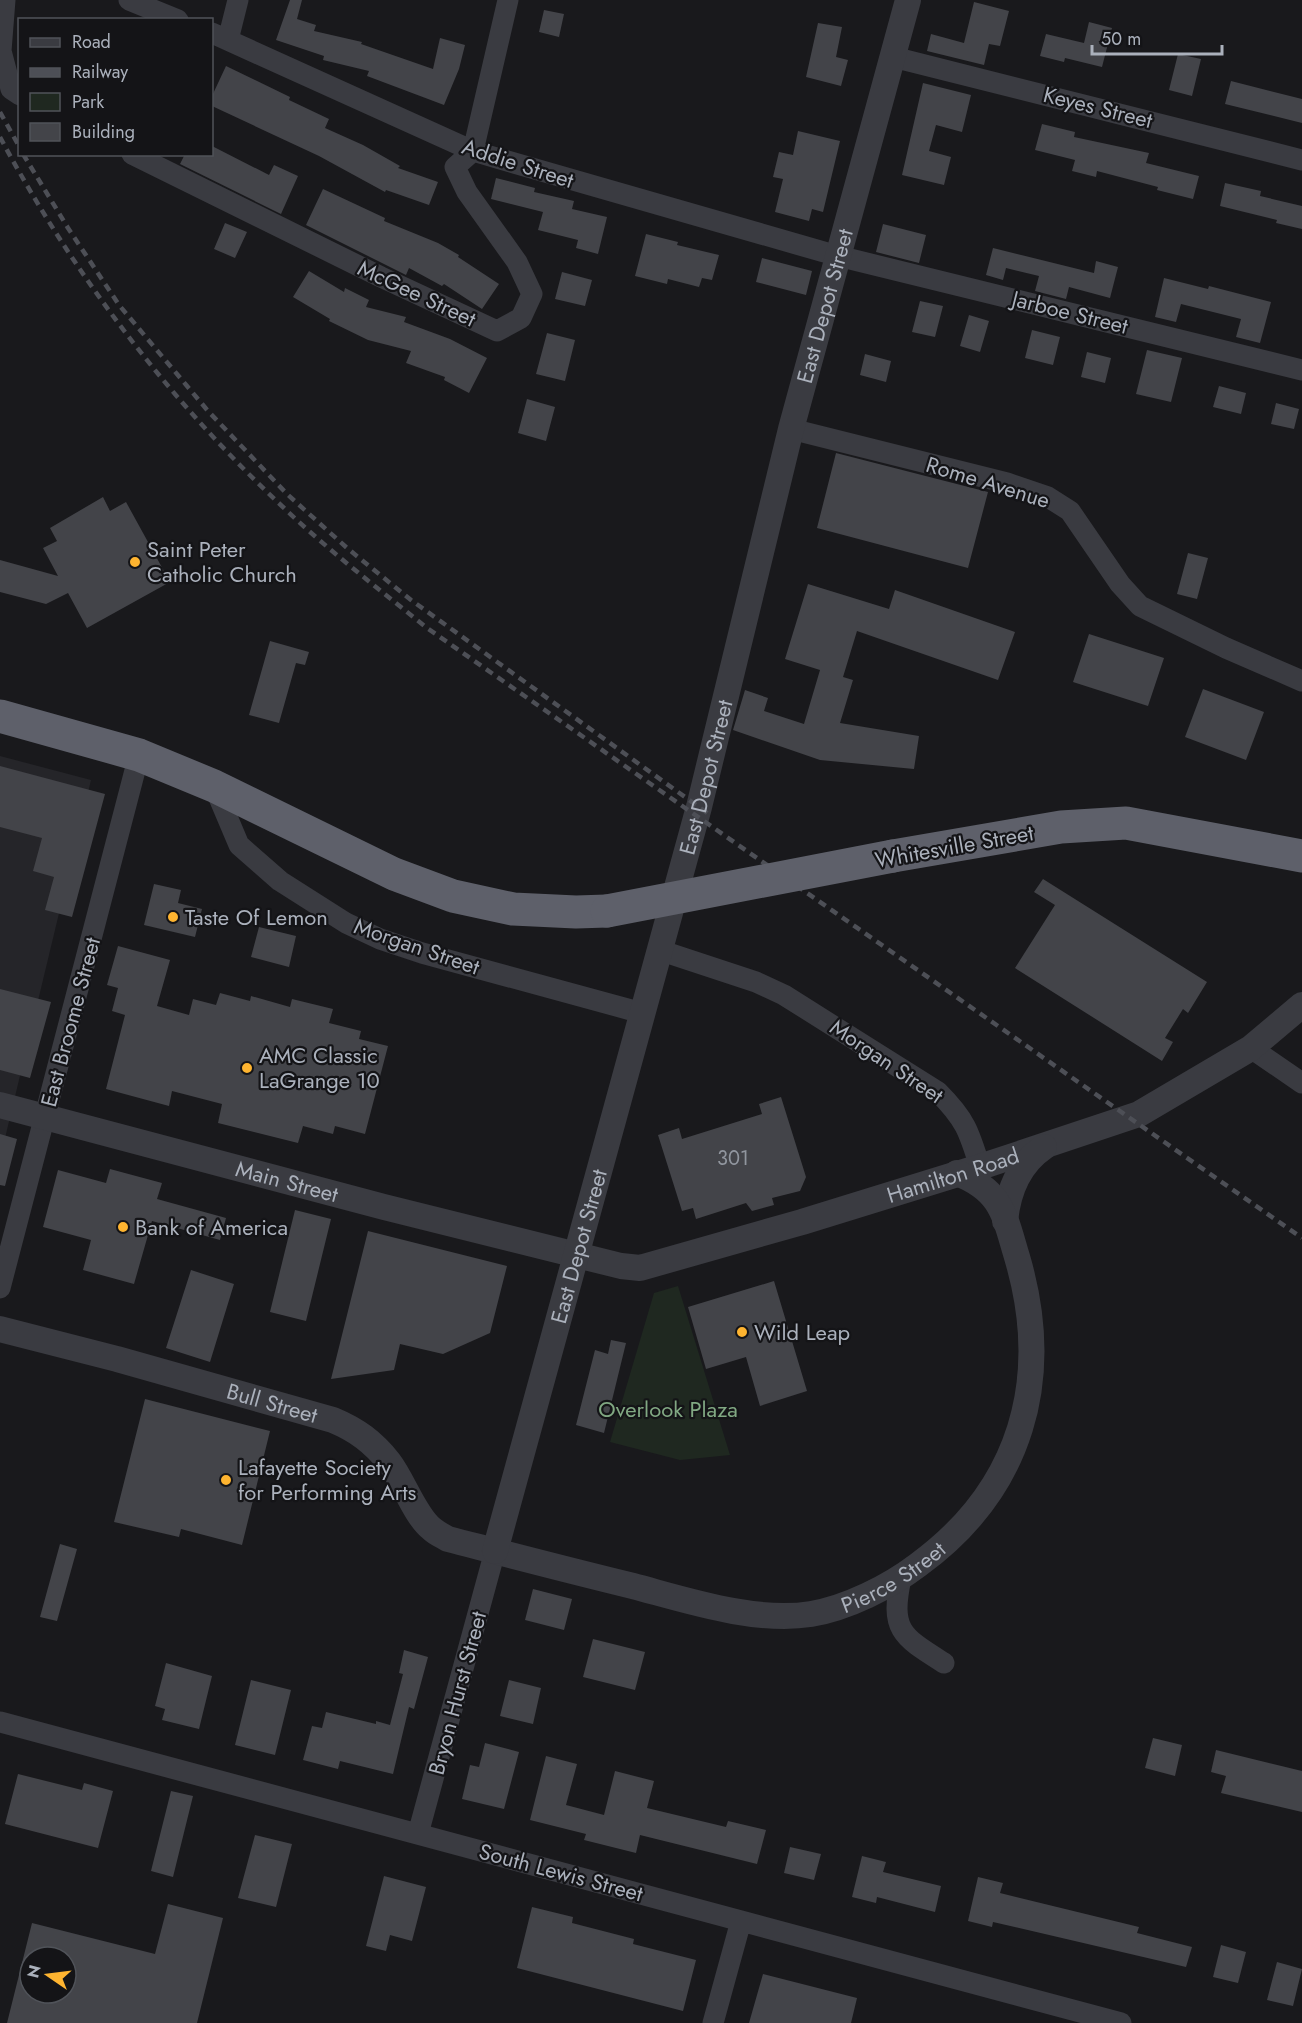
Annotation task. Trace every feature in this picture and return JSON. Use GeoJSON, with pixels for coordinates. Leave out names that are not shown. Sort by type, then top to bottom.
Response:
{"type":"FeatureCollection","features":[{"type":"Feature","properties":{"kind":"highway"},"geometry":{"type":"LineString","coordinates":[[0,716],[139,755],[214,786]]}},
{"type":"Feature","properties":{"kind":"highway","name":"Whitesville Street"},"geometry":{"type":"LineString","coordinates":[[214,786],[394,874],[453,896],[534,911],[607,911],[893,856],[1061,827],[1126,823],[1302,856]]}},
{"type":"Feature","properties":{"kind":"highway"},"geometry":{"type":"LineString","coordinates":[[1255,847],[1302,842]]}},
{"type":"Feature","properties":{"kind":"street"},"geometry":{"type":"LineString","coordinates":[[129,0],[173,18]]}},
{"type":"Feature","properties":{"kind":"street"},"geometry":{"type":"LineString","coordinates":[[220,37],[238,0]]}},
{"type":"Feature","properties":{"kind":"street"},"geometry":{"type":"LineString","coordinates":[[473,151],[508,0]]}},
{"type":"Feature","properties":{"kind":"street","name":"East Depot Street"},"geometry":{"type":"LineString","coordinates":[[495,1551],[699,807],[791,429],[908,0]]}},
{"type":"Feature","properties":{"kind":"street"},"geometry":{"type":"LineString","coordinates":[[4,10],[1,51],[11,89],[18,94]]}},
{"type":"Feature","properties":{"kind":"street","name":"Addie Street"},"geometry":{"type":"LineString","coordinates":[[220,37],[473,151],[838,256]]}},
{"type":"Feature","properties":{"kind":"street","name":"Keyes Street"},"geometry":{"type":"LineString","coordinates":[[893,57],[1302,159]]}},
{"type":"Feature","properties":{"kind":"street","name":"McGee Street"},"geometry":{"type":"LineString","coordinates":[[136,156],[381,277],[497,331],[521,318],[532,294],[517,262],[467,192],[455,167],[473,151]]}},
{"type":"Feature","properties":{"kind":"street","name":"Jarboe Street"},"geometry":{"type":"LineString","coordinates":[[838,256],[1302,370]]}},
{"type":"Feature","properties":{"kind":"street","name":"Rome Avenue"},"geometry":{"type":"LineString","coordinates":[[791,429],[1007,483],[1048,497],[1070,511],[1120,584],[1140,606],[1226,648],[1302,681]]}},
{"type":"Feature","properties":{"kind":"street","name":"East Broome Street"},"geometry":{"type":"LineString","coordinates":[[0,1288],[139,755]]}},
{"type":"Feature","properties":{"kind":"street","name":"Morgan Street"},"geometry":{"type":"LineString","coordinates":[[214,786],[239,845],[280,881],[346,923],[380,939],[422,953],[642,1013]]}},
{"type":"Feature","properties":{"kind":"street","name":"Morgan Street"},"geometry":{"type":"LineString","coordinates":[[659,950],[756,982],[784,995],[938,1092],[955,1110],[969,1131],[968,1170]]}},
{"type":"Feature","properties":{"kind":"street","name":"Hamilton Road"},"geometry":{"type":"LineString","coordinates":[[576,1255],[621,1266],[640,1268],[802,1222],[1139,1114],[1251,1048],[1302,1005]]}},
{"type":"Feature","properties":{"kind":"street"},"geometry":{"type":"LineString","coordinates":[[1251,1048],[1302,1083]]}},
{"type":"Feature","properties":{"kind":"street","name":"Main Street"},"geometry":{"type":"LineString","coordinates":[[0,1105],[384,1207],[576,1255]]}},
{"type":"Feature","properties":{"kind":"street"},"geometry":{"type":"LineString","coordinates":[[1005,1221],[1006,1204],[1013,1184],[1034,1154],[1049,1144]]}},
{"type":"Feature","properties":{"kind":"street","name":"Pierce Street"},"geometry":{"type":"LineString","coordinates":[[495,1551],[692,1602],[731,1610],[774,1614],[810,1614],[830,1609],[901,1578],[934,1554],[975,1514],[1000,1476],[1025,1412],[1032,1358],[1031,1324],[1020,1267],[1005,1221],[997,1200],[968,1170]]}},
{"type":"Feature","properties":{"kind":"street","name":"Bull Street"},"geometry":{"type":"LineString","coordinates":[[0,1329],[333,1420],[353,1429],[369,1440],[390,1464],[431,1529],[448,1539],[495,1551]]}},
{"type":"Feature","properties":{"kind":"street","name":"Bryon Hurst Street"},"geometry":{"type":"LineString","coordinates":[[418,1834],[495,1551]]}},
{"type":"Feature","properties":{"kind":"street"},"geometry":{"type":"LineString","coordinates":[[901,1578],[896,1609],[900,1627],[913,1643],[944,1663]]}},
{"type":"Feature","properties":{"kind":"street","name":"South Lewis Street"},"geometry":{"type":"LineString","coordinates":[[0,1722],[1121,2023]]}},
{"type":"Feature","properties":{"kind":"street"},"geometry":{"type":"LineString","coordinates":[[713,2023],[741,1921]]}},
{"type":"Feature","properties":{"kind":"shaded area"},"geometry":{"type":"Polygon","coordinates":[[[0,756],[91,780],[0,1159],[0,756]]]}},
{"type":"Feature","properties":{"kind":"green space","name":"Overlook Plaza"},"geometry":{"type":"Polygon","coordinates":[[[678,1286],[730,1455],[680,1460],[610,1442],[654,1293],[678,1286]]]}},
{"type":"Feature","properties":{"kind":"building"},"geometry":{"type":"Polygon","coordinates":[[[290,0],[302,0],[297,19],[316,25],[314,31],[362,42],[361,44],[433,69],[440,38],[465,45],[459,69],[444,105],[367,76],[369,71],[323,60],[324,56],[276,40],[290,0]]]}},
{"type":"Feature","properties":{"kind":"building"},"geometry":{"type":"Polygon","coordinates":[[[974,2],[1009,11],[1000,46],[989,44],[984,65],[927,51],[931,34],[964,43],[974,2]]]}},
{"type":"Feature","properties":{"kind":"building"},"geometry":{"type":"Polygon","coordinates":[[[544,10],[564,14],[559,37],[539,32],[544,10]]]}},
{"type":"Feature","properties":{"kind":"building"},"geometry":{"type":"Polygon","coordinates":[[[1089,22],[1112,28],[1102,67],[1065,58],[1064,62],[1040,56],[1046,34],[1084,43],[1089,22]]]}},
{"type":"Feature","properties":{"kind":"building"},"geometry":{"type":"Polygon","coordinates":[[[818,23],[842,27],[836,57],[848,60],[841,86],[806,77],[818,23]]]}},
{"type":"Feature","properties":{"kind":"building"},"geometry":{"type":"Polygon","coordinates":[[[1178,54],[1201,59],[1192,96],[1169,90],[1178,54]]]}},
{"type":"Feature","properties":{"kind":"building"},"geometry":{"type":"Polygon","coordinates":[[[226,66],[290,97],[289,100],[329,119],[325,128],[363,145],[400,166],[398,168],[438,182],[429,205],[386,190],[385,192],[319,156],[213,106],[213,94],[226,66]]]}},
{"type":"Feature","properties":{"kind":"building"},"geometry":{"type":"Polygon","coordinates":[[[1231,81],[1302,99],[1302,123],[1225,104],[1231,81]]]}},
{"type":"Feature","properties":{"kind":"building"},"geometry":{"type":"Polygon","coordinates":[[[923,83],[971,95],[962,132],[936,125],[929,151],[951,157],[944,185],[902,175],[923,83]]]}},
{"type":"Feature","properties":{"kind":"building"},"geometry":{"type":"Polygon","coordinates":[[[1042,124],[1075,132],[1074,137],[1149,153],[1146,163],[1199,176],[1193,199],[1097,171],[1096,177],[1072,171],[1075,160],[1035,150],[1042,124]]]}},
{"type":"Feature","properties":{"kind":"building"},"geometry":{"type":"Polygon","coordinates":[[[798,131],[840,141],[823,212],[812,209],[809,221],[775,212],[783,179],[773,177],[779,152],[793,155],[798,131]]]}},
{"type":"Feature","properties":{"kind":"building"},"geometry":{"type":"Polygon","coordinates":[[[213,147],[269,175],[274,165],[298,176],[281,214],[180,164],[184,156],[213,156],[213,147]]]}},
{"type":"Feature","properties":{"kind":"building"},"geometry":{"type":"Polygon","coordinates":[[[496,178],[535,188],[534,192],[574,201],[572,209],[607,217],[598,254],[576,248],[578,240],[538,230],[543,212],[491,199],[496,178]]]}},
{"type":"Feature","properties":{"kind":"building"},"geometry":{"type":"Polygon","coordinates":[[[1225,183],[1261,191],[1260,196],[1302,206],[1302,229],[1276,223],[1277,220],[1220,206],[1225,183]]]}},
{"type":"Feature","properties":{"kind":"building"},"geometry":{"type":"Polygon","coordinates":[[[323,189],[385,218],[384,221],[438,243],[499,284],[482,309],[444,284],[442,286],[409,268],[406,275],[306,225],[323,189]]]}},
{"type":"Feature","properties":{"kind":"building"},"geometry":{"type":"Polygon","coordinates":[[[225,223],[247,232],[235,258],[214,249],[225,223]]]}},
{"type":"Feature","properties":{"kind":"building"},"geometry":{"type":"Polygon","coordinates":[[[883,224],[926,235],[919,263],[876,252],[883,224]]]}},
{"type":"Feature","properties":{"kind":"building"},"geometry":{"type":"Polygon","coordinates":[[[646,234],[678,242],[677,245],[719,255],[712,280],[702,278],[699,287],[668,279],[667,284],[635,276],[646,234]]]}},
{"type":"Feature","properties":{"kind":"building"},"geometry":{"type":"Polygon","coordinates":[[[993,248],[1094,273],[1096,261],[1118,267],[1110,298],[1069,287],[1066,299],[1035,291],[1039,276],[1006,268],[1003,280],[986,275],[993,248]]]}},
{"type":"Feature","properties":{"kind":"building"},"geometry":{"type":"Polygon","coordinates":[[[762,258],[812,271],[806,295],[756,282],[762,258]]]}},
{"type":"Feature","properties":{"kind":"building"},"geometry":{"type":"Polygon","coordinates":[[[309,271],[344,292],[345,288],[369,300],[366,307],[406,317],[404,322],[450,339],[487,358],[469,393],[444,380],[445,377],[406,363],[411,351],[368,340],[329,321],[330,319],[293,297],[309,271]]]}},
{"type":"Feature","properties":{"kind":"building"},"geometry":{"type":"Polygon","coordinates":[[[562,272],[592,280],[585,306],[555,299],[562,272]]]}},
{"type":"Feature","properties":{"kind":"building"},"geometry":{"type":"Polygon","coordinates":[[[1164,278],[1208,289],[1209,286],[1271,302],[1260,343],[1236,337],[1241,319],[1181,304],[1176,322],[1155,317],[1164,278]]]}},
{"type":"Feature","properties":{"kind":"building"},"geometry":{"type":"Polygon","coordinates":[[[920,301],[943,306],[935,337],[912,332],[920,301]]]}},
{"type":"Feature","properties":{"kind":"building"},"geometry":{"type":"Polygon","coordinates":[[[969,315],[989,321],[980,352],[960,346],[969,315]]]}},
{"type":"Feature","properties":{"kind":"building"},"geometry":{"type":"Polygon","coordinates":[[[1032,330],[1060,337],[1053,365],[1025,358],[1032,330]]]}},
{"type":"Feature","properties":{"kind":"building"},"geometry":{"type":"Polygon","coordinates":[[[547,333],[575,340],[565,381],[536,374],[547,333]]]}},
{"type":"Feature","properties":{"kind":"building"},"geometry":{"type":"Polygon","coordinates":[[[1147,350],[1182,358],[1171,402],[1136,394],[1147,350]]]}},
{"type":"Feature","properties":{"kind":"building"},"geometry":{"type":"Polygon","coordinates":[[[1087,352],[1111,358],[1105,383],[1081,377],[1087,352]]]}},
{"type":"Feature","properties":{"kind":"building"},"geometry":{"type":"Polygon","coordinates":[[[865,354],[891,361],[886,382],[860,375],[865,354]]]}},
{"type":"Feature","properties":{"kind":"building"},"geometry":{"type":"Polygon","coordinates":[[[1219,386],[1246,393],[1241,414],[1213,407],[1219,386]]]}},
{"type":"Feature","properties":{"kind":"building"},"geometry":{"type":"Polygon","coordinates":[[[527,399],[555,407],[546,441],[518,433],[527,399]]]}},
{"type":"Feature","properties":{"kind":"building"},"geometry":{"type":"Polygon","coordinates":[[[1276,403],[1299,409],[1294,429],[1271,424],[1276,403]]]}},
{"type":"Feature","properties":{"kind":"building"},"geometry":{"type":"Polygon","coordinates":[[[836,453],[988,492],[968,568],[817,528],[836,453]]]}},
{"type":"Feature","properties":{"kind":"building","name":"Saint Peter Catholic Church"},"geometry":{"type":"Polygon","coordinates":[[[103,497],[110,511],[126,502],[170,582],[87,628],[68,593],[46,604],[0,592],[0,560],[58,576],[43,548],[57,541],[50,528],[103,497]]]}},
{"type":"Feature","properties":{"kind":"building"},"geometry":{"type":"Polygon","coordinates":[[[1188,553],[1208,558],[1197,599],[1177,594],[1188,553]]]}},
{"type":"Feature","properties":{"kind":"building"},"geometry":{"type":"Polygon","coordinates":[[[808,584],[889,609],[895,590],[1015,632],[998,680],[857,631],[843,677],[853,680],[840,723],[919,736],[914,769],[820,760],[733,730],[745,690],[768,698],[764,711],[804,724],[820,670],[785,659],[808,584]]]}},
{"type":"Feature","properties":{"kind":"building"},"geometry":{"type":"Polygon","coordinates":[[[1089,634],[1164,658],[1148,706],[1073,682],[1089,634]]]}},
{"type":"Feature","properties":{"kind":"building"},"geometry":{"type":"Polygon","coordinates":[[[270,641],[309,652],[305,665],[296,663],[279,723],[249,715],[270,641]]]}},
{"type":"Feature","properties":{"kind":"building"},"geometry":{"type":"Polygon","coordinates":[[[1203,689],[1264,712],[1246,760],[1185,737],[1203,689]]]}},
{"type":"Feature","properties":{"kind":"building"},"geometry":{"type":"Polygon","coordinates":[[[0,766],[105,794],[72,917],[45,910],[54,877],[33,871],[42,838],[0,827],[0,766]]]}},
{"type":"Feature","properties":{"kind":"building"},"geometry":{"type":"Polygon","coordinates":[[[1043,879],[1207,982],[1188,1013],[1183,1009],[1165,1038],[1173,1042],[1162,1061],[1015,968],[1055,905],[1034,892],[1043,879]]]}},
{"type":"Feature","properties":{"kind":"building","name":"Taste Of Lemon"},"geometry":{"type":"Polygon","coordinates":[[[154,884],[181,890],[178,903],[202,909],[195,937],[144,925],[154,884]]]}},
{"type":"Feature","properties":{"kind":"building"},"geometry":{"type":"Polygon","coordinates":[[[259,927],[296,936],[289,967],[251,957],[259,927]]]}},
{"type":"Feature","properties":{"kind":"building","name":"AMC Classic LaGrange 10"},"geometry":{"type":"Polygon","coordinates":[[[118,946],[170,960],[157,1006],[189,1015],[193,999],[216,1005],[220,993],[250,1001],[251,996],[290,1007],[292,999],[333,1009],[329,1023],[361,1031],[359,1039],[388,1046],[365,1134],[335,1126],[333,1134],[303,1126],[298,1143],[218,1123],[222,1104],[172,1091],[169,1106],[106,1089],[125,1015],[112,1011],[118,988],[107,985],[118,946]]]}},
{"type":"Feature","properties":{"kind":"building"},"geometry":{"type":"Polygon","coordinates":[[[0,989],[51,1002],[30,1078],[0,1070],[0,989]]]}},
{"type":"Feature","properties":{"kind":"building"},"geometry":{"type":"Polygon","coordinates":[[[781,1097],[806,1177],[800,1191],[772,1198],[774,1205],[752,1211],[746,1203],[696,1219],[693,1208],[682,1211],[658,1135],[679,1128],[682,1139],[762,1114],[759,1104],[781,1097]]]}},
{"type":"Feature","properties":{"kind":"building"},"geometry":{"type":"Polygon","coordinates":[[[0,1134],[17,1139],[5,1186],[0,1185],[0,1134]]]}},
{"type":"Feature","properties":{"kind":"building","name":"Bank of America"},"geometry":{"type":"Polygon","coordinates":[[[110,1169],[162,1183],[157,1199],[226,1218],[220,1240],[152,1221],[134,1284],[83,1270],[91,1240],[43,1227],[58,1170],[106,1183],[110,1169]]]}},
{"type":"Feature","properties":{"kind":"building"},"geometry":{"type":"Polygon","coordinates":[[[295,1210],[331,1219],[306,1321],[270,1312],[295,1210]]]}},
{"type":"Feature","properties":{"kind":"building"},"geometry":{"type":"Polygon","coordinates":[[[368,1231],[507,1266],[490,1333],[443,1354],[400,1344],[394,1370],[331,1379],[368,1231]]]}},
{"type":"Feature","properties":{"kind":"building"},"geometry":{"type":"Polygon","coordinates":[[[191,1270],[234,1284],[210,1362],[166,1348],[191,1270]]]}},
{"type":"Feature","properties":{"kind":"building","name":"Wild Leap"},"geometry":{"type":"Polygon","coordinates":[[[774,1281],[807,1391],[760,1406],[746,1357],[706,1369],[688,1307],[774,1281]]]}},
{"type":"Feature","properties":{"kind":"building"},"geometry":{"type":"Polygon","coordinates":[[[611,1340],[626,1343],[604,1433],[576,1425],[595,1350],[608,1354],[611,1340]]]}},
{"type":"Feature","properties":{"kind":"building"},"geometry":{"type":"Polygon","coordinates":[[[145,1399],[270,1431],[242,1545],[181,1529],[179,1537],[114,1522],[145,1399]]]}},
{"type":"Feature","properties":{"kind":"building"},"geometry":{"type":"Polygon","coordinates":[[[60,1544],[77,1549],[57,1621],[40,1617],[60,1544]]]}},
{"type":"Feature","properties":{"kind":"building"},"geometry":{"type":"Polygon","coordinates":[[[533,1589],[572,1599],[564,1630],[525,1620],[533,1589]]]}},
{"type":"Feature","properties":{"kind":"building"},"geometry":{"type":"Polygon","coordinates":[[[593,1639],[645,1652],[635,1690],[583,1677],[593,1639]]]}},
{"type":"Feature","properties":{"kind":"building"},"geometry":{"type":"Polygon","coordinates":[[[404,1650],[428,1657],[414,1709],[409,1707],[393,1774],[340,1761],[338,1769],[303,1760],[312,1726],[322,1728],[326,1712],[376,1724],[376,1721],[390,1725],[403,1674],[399,1673],[404,1650]]]}},
{"type":"Feature","properties":{"kind":"building"},"geometry":{"type":"Polygon","coordinates":[[[166,1663],[212,1676],[199,1729],[162,1720],[165,1709],[155,1706],[166,1663]]]}},
{"type":"Feature","properties":{"kind":"building"},"geometry":{"type":"Polygon","coordinates":[[[251,1680],[291,1690],[275,1755],[235,1745],[251,1680]]]}},
{"type":"Feature","properties":{"kind":"building"},"geometry":{"type":"Polygon","coordinates":[[[509,1680],[541,1688],[533,1724],[500,1716],[509,1680]]]}},
{"type":"Feature","properties":{"kind":"building"},"geometry":{"type":"Polygon","coordinates":[[[1153,1738],[1182,1745],[1175,1776],[1145,1768],[1153,1738]]]}},
{"type":"Feature","properties":{"kind":"building"},"geometry":{"type":"Polygon","coordinates":[[[485,1743],[519,1752],[504,1809],[462,1799],[470,1765],[479,1767],[485,1743]]]}},
{"type":"Feature","properties":{"kind":"building"},"geometry":{"type":"Polygon","coordinates":[[[1216,1750],[1302,1771],[1302,1812],[1221,1793],[1226,1776],[1211,1772],[1216,1750]]]}},
{"type":"Feature","properties":{"kind":"building"},"geometry":{"type":"Polygon","coordinates":[[[546,1756],[577,1764],[566,1805],[604,1815],[615,1771],[654,1781],[647,1808],[726,1827],[728,1821],[766,1830],[757,1864],[640,1835],[636,1853],[584,1840],[586,1834],[530,1820],[546,1756]]]}},
{"type":"Feature","properties":{"kind":"building"},"geometry":{"type":"Polygon","coordinates":[[[18,1774],[82,1790],[84,1783],[113,1791],[98,1848],[5,1824],[18,1774]]]}},
{"type":"Feature","properties":{"kind":"building"},"geometry":{"type":"Polygon","coordinates":[[[171,1791],[193,1796],[173,1877],[151,1871],[171,1791]]]}},
{"type":"Feature","properties":{"kind":"building"},"geometry":{"type":"Polygon","coordinates":[[[255,1835],[292,1844],[276,1907],[238,1898],[255,1835]]]}},
{"type":"Feature","properties":{"kind":"building"},"geometry":{"type":"Polygon","coordinates":[[[790,1847],[821,1854],[814,1880],[784,1873],[790,1847]]]}},
{"type":"Feature","properties":{"kind":"building"},"geometry":{"type":"Polygon","coordinates":[[[862,1856],[886,1862],[883,1872],[941,1886],[935,1912],[877,1897],[876,1903],[852,1897],[862,1856]]]}},
{"type":"Feature","properties":{"kind":"building"},"geometry":{"type":"Polygon","coordinates":[[[384,1876],[426,1887],[412,1941],[390,1935],[386,1951],[366,1946],[384,1876]]]}},
{"type":"Feature","properties":{"kind":"building"},"geometry":{"type":"Polygon","coordinates":[[[978,1877],[1003,1883],[1000,1893],[1139,1927],[1137,1933],[1192,1947],[1186,1967],[993,1922],[992,1927],[968,1921],[978,1877]]]}},
{"type":"Feature","properties":{"kind":"building"},"geometry":{"type":"Polygon","coordinates":[[[168,1904],[223,1918],[197,2023],[7,2023],[18,1979],[18,2005],[78,2005],[78,1945],[26,1945],[32,1923],[155,1954],[168,1904]]]}},
{"type":"Feature","properties":{"kind":"building"},"geometry":{"type":"Polygon","coordinates":[[[532,1907],[573,1917],[572,1923],[634,1939],[633,1944],[696,1960],[683,2011],[517,1968],[532,1907]]]}},
{"type":"Feature","properties":{"kind":"building"},"geometry":{"type":"Polygon","coordinates":[[[1221,1945],[1246,1952],[1238,1983],[1213,1977],[1221,1945]]]}},
{"type":"Feature","properties":{"kind":"building"},"geometry":{"type":"Polygon","coordinates":[[[1277,1962],[1302,1969],[1293,2006],[1267,2000],[1277,1962]]]}},
{"type":"Feature","properties":{"kind":"building"},"geometry":{"type":"Polygon","coordinates":[[[763,1974],[857,1998],[851,2023],[749,2023],[763,1974]]]}},
{"type":"Feature","properties":{"kind":"railway"},"geometry":{"type":"LineString","coordinates":[[0,112],[18,144]]}},
{"type":"Feature","properties":{"kind":"railway"},"geometry":{"type":"LineString","coordinates":[[0,137],[59,238],[92,287],[163,380],[242,467],[336,555],[427,628],[1302,1238]]}},
{"type":"Feature","properties":{"kind":"railway"},"geometry":{"type":"LineString","coordinates":[[24,156],[119,305],[208,411],[287,494],[347,548],[411,600],[710,815]]}},
{"type":"Feature","properties":{"kind":"place","name":"Saint Peter Catholic Church"},"geometry":{"type":"Point","coordinates":[135,562]}},
{"type":"Feature","properties":{"kind":"place","name":"Taste Of Lemon"},"geometry":{"type":"Point","coordinates":[173,917]}},
{"type":"Feature","properties":{"kind":"place","name":"AMC Classic LaGrange 10"},"geometry":{"type":"Point","coordinates":[247,1068]}},
{"type":"Feature","properties":{"kind":"place","name":"Bank of America"},"geometry":{"type":"Point","coordinates":[123,1227]}},
{"type":"Feature","properties":{"kind":"place","name":"Wild Leap"},"geometry":{"type":"Point","coordinates":[742,1332]}},
{"type":"Feature","properties":{"kind":"place","name":"Lafayette Society for Performing Arts"},"geometry":{"type":"Point","coordinates":[226,1480]}}]}
